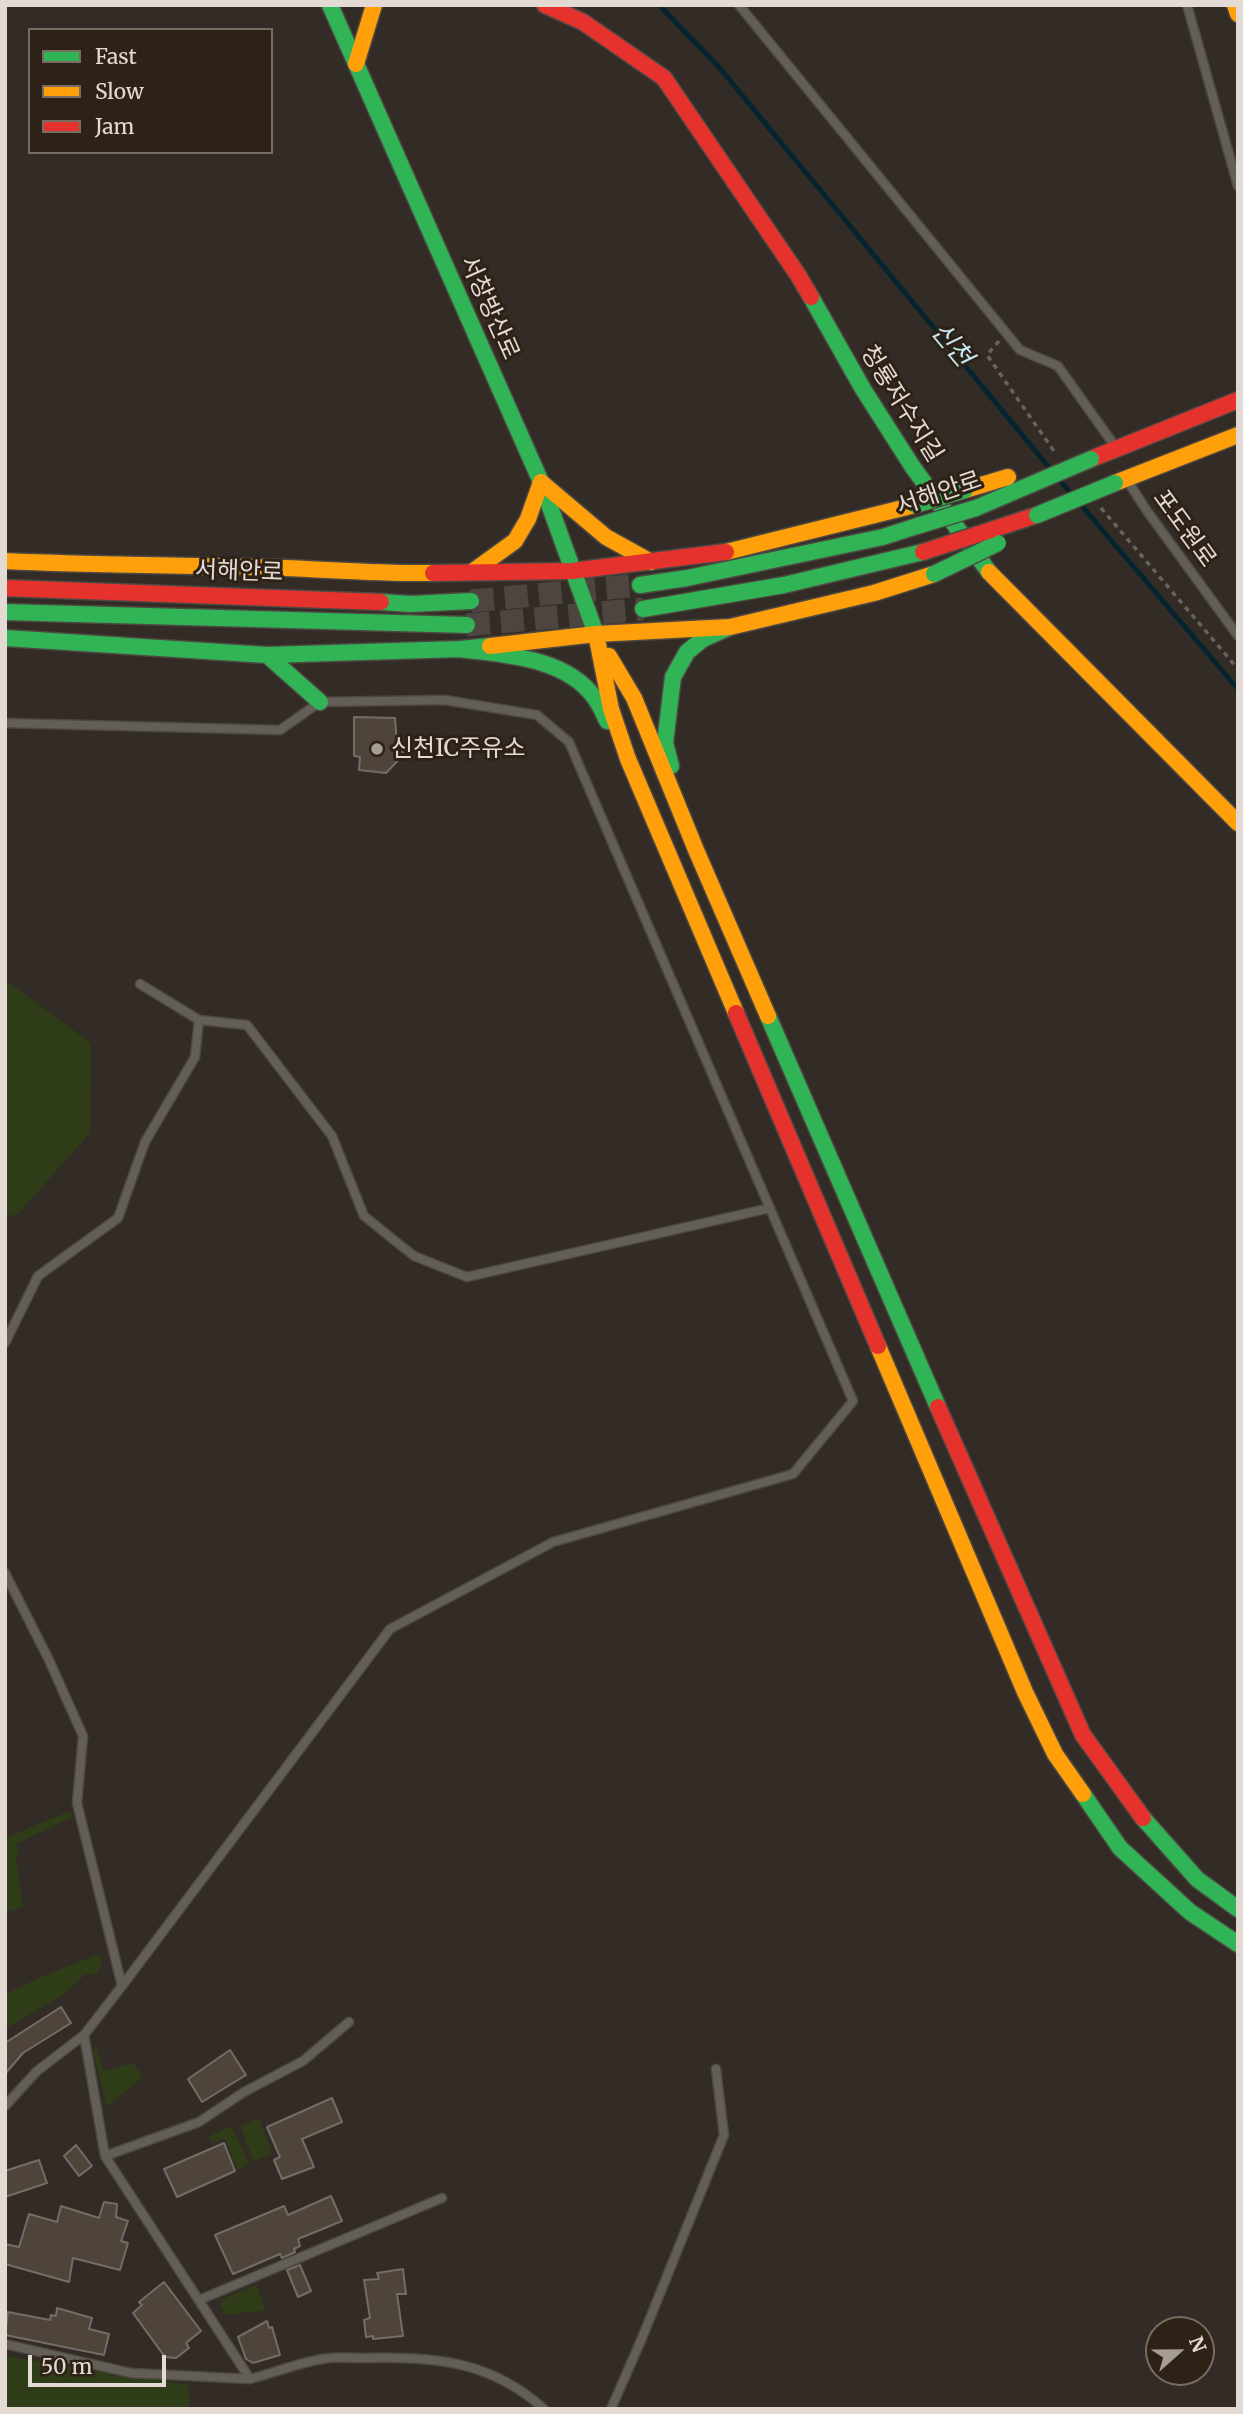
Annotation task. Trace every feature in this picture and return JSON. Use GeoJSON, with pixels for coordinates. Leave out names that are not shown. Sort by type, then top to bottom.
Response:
{"type":"FeatureCollection","features":[{"type":"Feature","properties":{"kind":"main road","name":"서창방산로"},"geometry":{"type":"LineString","coordinates":[[330,5],[541,482],[596,634]]}},
{"type":"Feature","properties":{"kind":"main road"},"geometry":{"type":"LineString","coordinates":[[356,64],[374,5]]}},
{"type":"Feature","properties":{"kind":"main road","name":"청룡저수지길"},"geometry":{"type":"LineString","coordinates":[[545,5],[583,22],[664,78],[798,275],[863,389],[912,466],[984,567],[1238,823]]}},
{"type":"Feature","properties":{"kind":"main road"},"geometry":{"type":"LineString","coordinates":[[1235,5],[1238,14]]}},
{"type":"Feature","properties":{"kind":"main road","name":"서해안로"},"geometry":{"type":"LineString","coordinates":[[640,585],[687,578],[883,537],[976,508],[1116,448],[1238,400]]}},
{"type":"Feature","properties":{"kind":"main road"},"geometry":{"type":"LineString","coordinates":[[5,638],[267,655],[460,649],[596,634],[730,627],[874,593],[934,574],[1029,518],[1238,435]]}},
{"type":"Feature","properties":{"kind":"main road"},"geometry":{"type":"LineString","coordinates":[[5,561],[104,566],[253,567],[389,574],[572,570],[716,555],[915,505],[1007,477],[1086,461]]}},
{"type":"Feature","properties":{"kind":"main road"},"geometry":{"type":"LineString","coordinates":[[472,572],[515,541],[527,519],[541,482],[606,537],[651,562]]}},
{"type":"Feature","properties":{"kind":"main road","name":"서해안로"},"geometry":{"type":"LineString","coordinates":[[643,609],[803,582],[994,537]]}},
{"type":"Feature","properties":{"kind":"main road","name":"서해안로"},"geometry":{"type":"LineString","coordinates":[[5,588],[344,599],[411,604],[471,601]]}},
{"type":"Feature","properties":{"kind":"main road","name":"서해안로"},"geometry":{"type":"LineString","coordinates":[[5,612],[467,625]]}},
{"type":"Feature","properties":{"kind":"main road"},"geometry":{"type":"LineString","coordinates":[[696,850],[665,743],[673,677],[687,652],[703,639],[730,627]]}},
{"type":"Feature","properties":{"kind":"main road"},"geometry":{"type":"LineString","coordinates":[[596,634],[611,709],[628,759],[1025,1692],[1055,1754],[1120,1848],[1190,1912],[1238,1944]]}},
{"type":"Feature","properties":{"kind":"main road"},"geometry":{"type":"LineString","coordinates":[[596,634],[634,698],[696,850],[1083,1735],[1150,1828],[1197,1879],[1238,1909]]}},
{"type":"Feature","properties":{"kind":"main road"},"geometry":{"type":"LineString","coordinates":[[460,649],[535,660],[572,675],[593,695],[628,759]]}},
{"type":"Feature","properties":{"kind":"main road"},"geometry":{"type":"LineString","coordinates":[[267,655],[320,702]]}},
{"type":"Feature","properties":{"kind":"main road"},"geometry":{"type":"LineString","coordinates":[[1150,1828],[1205,1863]]}},
{"type":"Feature","properties":{"kind":"lane"},"geometry":{"type":"LineString","coordinates":[[740,5],[1020,350],[1058,366],[1116,448]]}},
{"type":"Feature","properties":{"kind":"lane"},"geometry":{"type":"LineString","coordinates":[[1187,5],[1238,186]]}},
{"type":"Feature","properties":{"kind":"lane","name":"포도원로"},"geometry":{"type":"LineString","coordinates":[[1120,480],[1147,511],[1238,636]]}},
{"type":"Feature","properties":{"kind":"lane"},"geometry":{"type":"LineString","coordinates":[[5,723],[280,730],[320,702],[445,700],[537,715],[569,742],[853,1401],[793,1474],[553,1542],[390,1629],[84,2035],[37,2071],[5,2106]]}},
{"type":"Feature","properties":{"kind":"lane"},"geometry":{"type":"LineString","coordinates":[[140,984],[199,1020],[247,1025],[331,1136],[364,1216],[414,1256],[467,1277],[770,1208]]}},
{"type":"Feature","properties":{"kind":"lane"},"geometry":{"type":"LineString","coordinates":[[5,1343],[38,1276],[118,1218],[145,1143],[195,1057],[199,1020]]}},
{"type":"Feature","properties":{"kind":"lane"},"geometry":{"type":"LineString","coordinates":[[5,1573],[49,1660],[83,1736],[77,1803],[122,1986]]}},
{"type":"Feature","properties":{"kind":"lane"},"geometry":{"type":"LineString","coordinates":[[106,2156],[199,2122],[244,2092],[303,2061],[349,2022]]}},
{"type":"Feature","properties":{"kind":"lane"},"geometry":{"type":"LineString","coordinates":[[84,2035],[106,2156],[250,2379]]}},
{"type":"Feature","properties":{"kind":"lane"},"geometry":{"type":"LineString","coordinates":[[611,2409],[724,2135],[716,2069]]}},
{"type":"Feature","properties":{"kind":"lane"},"geometry":{"type":"LineString","coordinates":[[200,2300],[442,2199]]}},
{"type":"Feature","properties":{"kind":"lane"},"geometry":{"type":"LineString","coordinates":[[5,2344],[131,2373],[250,2379],[323,2358],[388,2357],[455,2362],[489,2373],[522,2389],[544,2409]]}},
{"type":"Feature","properties":{"kind":"green space"},"geometry":{"type":"Polygon","coordinates":[[[5,980],[91,1043],[90,1133],[18,1214],[5,1217],[5,980]]]}},
{"type":"Feature","properties":{"kind":"green space"},"geometry":{"type":"Polygon","coordinates":[[[70,1811],[74,1816],[16,1844],[23,1907],[5,1913],[5,1838],[70,1811]]]}},
{"type":"Feature","properties":{"kind":"green space"},"geometry":{"type":"Polygon","coordinates":[[[100,1954],[102,1965],[96,1974],[86,1974],[61,1996],[5,2029],[5,1994],[100,1954]]]}},
{"type":"Feature","properties":{"kind":"green space"},"geometry":{"type":"Polygon","coordinates":[[[96,2048],[104,2071],[133,2063],[143,2076],[107,2107],[93,2051],[96,2048]]]}},
{"type":"Feature","properties":{"kind":"green space"},"geometry":{"type":"Polygon","coordinates":[[[259,2118],[272,2153],[254,2161],[240,2127],[259,2118]]]}},
{"type":"Feature","properties":{"kind":"green space"},"geometry":{"type":"Polygon","coordinates":[[[231,2126],[249,2163],[238,2170],[225,2139],[212,2143],[210,2136],[231,2126]]]}},
{"type":"Feature","properties":{"kind":"green space"},"geometry":{"type":"Polygon","coordinates":[[[256,2285],[266,2310],[226,2315],[220,2306],[223,2299],[256,2285]]]}},
{"type":"Feature","properties":{"kind":"green space"},"geometry":{"type":"Polygon","coordinates":[[[5,2356],[188,2385],[190,2409],[5,2409],[5,2356]]]}},
{"type":"Feature","properties":{"kind":"building","name":"신천IC주유소"},"geometry":{"type":"Polygon","coordinates":[[[354,717],[395,718],[397,745],[404,754],[386,773],[359,770],[360,757],[354,756],[354,717]]]}},
{"type":"Feature","properties":{"kind":"building"},"geometry":{"type":"Polygon","coordinates":[[[61,2007],[71,2023],[23,2053],[5,2074],[5,2043],[61,2007]]]}},
{"type":"Feature","properties":{"kind":"building"},"geometry":{"type":"Polygon","coordinates":[[[230,2050],[246,2075],[202,2102],[188,2079],[230,2050]]]}},
{"type":"Feature","properties":{"kind":"building"},"geometry":{"type":"Polygon","coordinates":[[[332,2098],[342,2122],[302,2139],[314,2167],[282,2179],[274,2160],[280,2157],[267,2127],[332,2098]]]}},
{"type":"Feature","properties":{"kind":"building"},"geometry":{"type":"Polygon","coordinates":[[[224,2143],[235,2171],[177,2197],[164,2169],[224,2143]]]}},
{"type":"Feature","properties":{"kind":"building"},"geometry":{"type":"Polygon","coordinates":[[[76,2145],[92,2166],[79,2176],[64,2156],[76,2145]]]}},
{"type":"Feature","properties":{"kind":"building"},"geometry":{"type":"Polygon","coordinates":[[[39,2160],[47,2183],[5,2197],[5,2171],[39,2160]]]}},
{"type":"Feature","properties":{"kind":"building"},"geometry":{"type":"Polygon","coordinates":[[[331,2196],[342,2221],[298,2239],[300,2246],[294,2249],[295,2252],[282,2258],[280,2254],[233,2274],[215,2235],[284,2206],[288,2215],[331,2196]]]}},
{"type":"Feature","properties":{"kind":"building"},"geometry":{"type":"Polygon","coordinates":[[[104,2202],[117,2204],[116,2217],[128,2221],[121,2241],[128,2243],[120,2270],[73,2258],[69,2282],[5,2264],[5,2244],[19,2247],[29,2214],[57,2222],[61,2206],[99,2218],[104,2202]]]}},
{"type":"Feature","properties":{"kind":"building"},"geometry":{"type":"Polygon","coordinates":[[[300,2265],[311,2291],[298,2297],[287,2270],[300,2265]]]}},
{"type":"Feature","properties":{"kind":"building"},"geometry":{"type":"Polygon","coordinates":[[[403,2269],[406,2294],[397,2294],[403,2336],[373,2339],[373,2336],[366,2337],[364,2320],[370,2318],[364,2280],[379,2279],[377,2273],[403,2269]]]}},
{"type":"Feature","properties":{"kind":"building"},"geometry":{"type":"Polygon","coordinates":[[[164,2282],[201,2331],[186,2343],[189,2348],[176,2358],[165,2357],[133,2313],[142,2305],[139,2302],[164,2282]]]}},
{"type":"Feature","properties":{"kind":"building"},"geometry":{"type":"Polygon","coordinates":[[[57,2308],[92,2318],[89,2329],[109,2334],[104,2355],[5,2335],[8,2312],[50,2320],[51,2315],[56,2316],[57,2308]]]}},
{"type":"Feature","properties":{"kind":"building"},"geometry":{"type":"Polygon","coordinates":[[[267,2321],[269,2328],[272,2327],[280,2355],[253,2363],[246,2359],[238,2337],[267,2321]]]}},
{"type":"Feature","properties":{"kind":"waterway","name":"신천"},"geometry":{"type":"LineString","coordinates":[[659,5],[718,66],[1052,471]]}},
{"type":"Feature","properties":{"kind":"waterway","name":"신천"},"geometry":{"type":"LineString","coordinates":[[1058,478],[1072,495]]}},
{"type":"Feature","properties":{"kind":"waterway","name":"신천"},"geometry":{"type":"LineString","coordinates":[[1081,505],[1238,689]]}},
{"type":"Feature","properties":{"kind":"tunnel"},"geometry":{"type":"LineString","coordinates":[[471,601],[640,585]]}},
{"type":"Feature","properties":{"kind":"tunnel"},"geometry":{"type":"LineString","coordinates":[[467,625],[643,609]]}},
{"type":"Feature","properties":{"kind":"traffic: fast"},"geometry":{"type":"LineString","coordinates":[[330,5],[541,482],[596,634]]}},
{"type":"Feature","properties":{"kind":"traffic: fast"},"geometry":{"type":"LineString","coordinates":[[811,297],[863,389],[912,466],[989,572]]}},
{"type":"Feature","properties":{"kind":"traffic: fast"},"geometry":{"type":"LineString","coordinates":[[1018,490],[1091,459]]}},
{"type":"Feature","properties":{"kind":"traffic: fast"},"geometry":{"type":"LineString","coordinates":[[1037,515],[1115,483]]}},
{"type":"Feature","properties":{"kind":"traffic: fast"},"geometry":{"type":"LineString","coordinates":[[915,505],[965,490]]}},
{"type":"Feature","properties":{"kind":"traffic: fast"},"geometry":{"type":"LineString","coordinates":[[976,508],[1018,490]]}},
{"type":"Feature","properties":{"kind":"traffic: fast"},"geometry":{"type":"LineString","coordinates":[[917,526],[976,508]]}},
{"type":"Feature","properties":{"kind":"traffic: fast"},"geometry":{"type":"LineString","coordinates":[[640,585],[687,578],[883,537],[917,526]]}},
{"type":"Feature","properties":{"kind":"traffic: fast"},"geometry":{"type":"LineString","coordinates":[[934,574],[998,543]]}},
{"type":"Feature","properties":{"kind":"traffic: fast"},"geometry":{"type":"LineString","coordinates":[[643,609],[784,585],[923,552]]}},
{"type":"Feature","properties":{"kind":"traffic: fast"},"geometry":{"type":"LineString","coordinates":[[381,602],[411,604],[471,601]]}},
{"type":"Feature","properties":{"kind":"traffic: fast"},"geometry":{"type":"LineString","coordinates":[[5,612],[467,625]]}},
{"type":"Feature","properties":{"kind":"traffic: fast"},"geometry":{"type":"LineString","coordinates":[[671,766],[665,743],[673,677],[687,652],[703,639],[730,627]]}},
{"type":"Feature","properties":{"kind":"traffic: fast"},"geometry":{"type":"LineString","coordinates":[[5,638],[267,655],[490,646]]}},
{"type":"Feature","properties":{"kind":"traffic: fast"},"geometry":{"type":"LineString","coordinates":[[460,649],[533,660],[567,673],[594,697],[607,721]]}},
{"type":"Feature","properties":{"kind":"traffic: fast"},"geometry":{"type":"LineString","coordinates":[[267,655],[320,702]]}},
{"type":"Feature","properties":{"kind":"traffic: fast"},"geometry":{"type":"LineString","coordinates":[[768,1016],[938,1407]]}},
{"type":"Feature","properties":{"kind":"traffic: fast"},"geometry":{"type":"LineString","coordinates":[[1083,1794],[1120,1848],[1190,1912],[1238,1944]]}},
{"type":"Feature","properties":{"kind":"traffic: fast"},"geometry":{"type":"LineString","coordinates":[[1143,1818],[1197,1879],[1238,1909]]}},
{"type":"Feature","properties":{"kind":"traffic: slow"},"geometry":{"type":"LineString","coordinates":[[356,64],[374,5]]}},
{"type":"Feature","properties":{"kind":"traffic: slow"},"geometry":{"type":"LineString","coordinates":[[1235,5],[1238,14]]}},
{"type":"Feature","properties":{"kind":"traffic: slow"},"geometry":{"type":"LineString","coordinates":[[1115,483],[1238,435]]}},
{"type":"Feature","properties":{"kind":"traffic: slow"},"geometry":{"type":"LineString","coordinates":[[965,490],[1008,477]]}},
{"type":"Feature","properties":{"kind":"traffic: slow"},"geometry":{"type":"LineString","coordinates":[[472,572],[515,541],[528,519],[541,482],[606,537],[651,562]]}},
{"type":"Feature","properties":{"kind":"traffic: slow"},"geometry":{"type":"LineString","coordinates":[[726,552],[915,505]]}},
{"type":"Feature","properties":{"kind":"traffic: slow"},"geometry":{"type":"LineString","coordinates":[[5,561],[433,573]]}},
{"type":"Feature","properties":{"kind":"traffic: slow"},"geometry":{"type":"LineString","coordinates":[[989,572],[1238,823]]}},
{"type":"Feature","properties":{"kind":"traffic: slow"},"geometry":{"type":"LineString","coordinates":[[490,646],[596,634],[730,627],[874,593],[934,574]]}},
{"type":"Feature","properties":{"kind":"traffic: slow"},"geometry":{"type":"LineString","coordinates":[[596,634],[611,709],[628,759],[736,1013]]}},
{"type":"Feature","properties":{"kind":"traffic: slow"},"geometry":{"type":"LineString","coordinates":[[609,656],[634,698],[768,1016]]}},
{"type":"Feature","properties":{"kind":"traffic: slow"},"geometry":{"type":"LineString","coordinates":[[878,1346],[1025,1692],[1055,1754],[1083,1794]]}},
{"type":"Feature","properties":{"kind":"traffic: jam"},"geometry":{"type":"LineString","coordinates":[[545,5],[583,22],[664,78],[811,297]]}},
{"type":"Feature","properties":{"kind":"traffic: jam"},"geometry":{"type":"LineString","coordinates":[[1091,459],[1238,400]]}},
{"type":"Feature","properties":{"kind":"traffic: jam"},"geometry":{"type":"LineString","coordinates":[[991,530],[1037,515]]}},
{"type":"Feature","properties":{"kind":"traffic: jam"},"geometry":{"type":"LineString","coordinates":[[923,552],[991,530]]}},
{"type":"Feature","properties":{"kind":"traffic: jam"},"geometry":{"type":"LineString","coordinates":[[433,573],[572,571],[726,552]]}},
{"type":"Feature","properties":{"kind":"traffic: jam"},"geometry":{"type":"LineString","coordinates":[[5,588],[381,602]]}},
{"type":"Feature","properties":{"kind":"traffic: jam"},"geometry":{"type":"LineString","coordinates":[[736,1013],[878,1346]]}},
{"type":"Feature","properties":{"kind":"traffic: jam"},"geometry":{"type":"LineString","coordinates":[[938,1407],[1083,1735],[1143,1818]]}},
{"type":"Feature","properties":{"kind":"place","name":"신천IC주유소"},"geometry":{"type":"Point","coordinates":[377,749]}}]}
